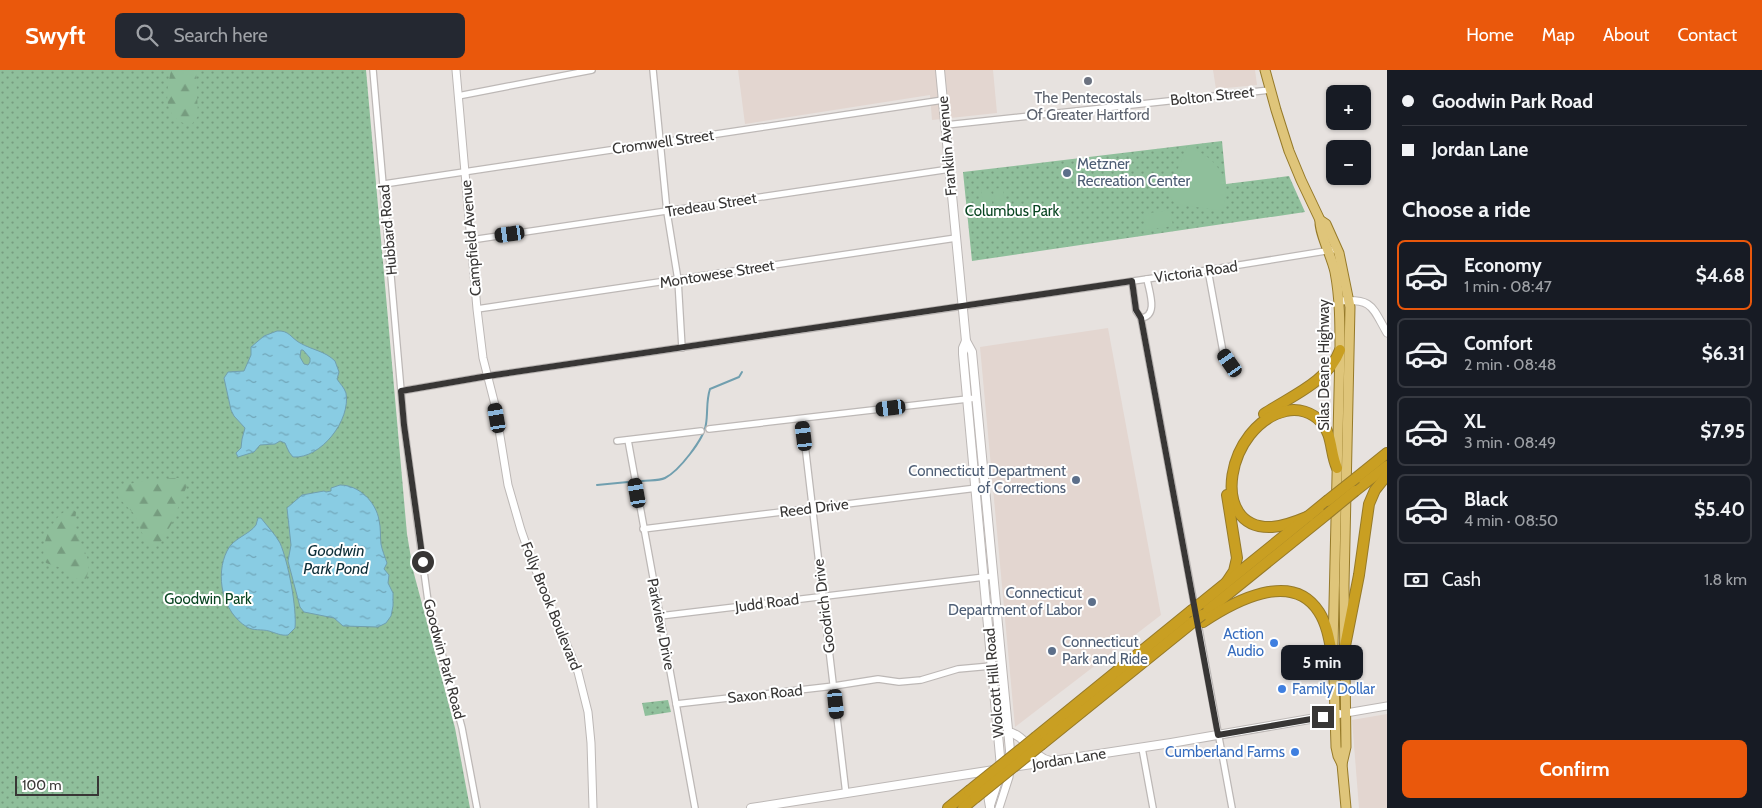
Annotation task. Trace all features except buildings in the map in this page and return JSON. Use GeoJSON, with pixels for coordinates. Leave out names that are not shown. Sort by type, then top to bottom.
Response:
{"type":"FeatureCollection","features":[{"type":"Feature","properties":{"kind":"highway"},"geometry":{"type":"LineString","coordinates":[[1226,583],[1232,574],[1237,558],[1226,484],[1228,464],[1235,446],[1244,432],[1258,418],[1325,374],[1334,364],[1343,344]]}},
{"type":"Feature","properties":{"kind":"highway"},"geometry":{"type":"LineString","coordinates":[[1309,516],[1288,524],[1270,527],[1258,525],[1244,517],[1235,505],[1232,488],[1234,466],[1241,445],[1254,429],[1271,416],[1288,410],[1302,411],[1315,417],[1324,426],[1330,439],[1337,468]]}},
{"type":"Feature","properties":{"kind":"highway"},"geometry":{"type":"LineString","coordinates":[[1039,740],[1198,622],[1356,491],[1386,458]]}},
{"type":"Feature","properties":{"kind":"highway"},"geometry":{"type":"LineString","coordinates":[[948,808],[972,794],[1039,740],[1191,611],[1356,478],[1386,458]]}},
{"type":"Feature","properties":{"kind":"highway"},"geometry":{"type":"LineString","coordinates":[[1344,651],[1359,575],[1369,504],[1373,493],[1387,475]]}},
{"type":"Feature","properties":{"kind":"highway"},"geometry":{"type":"LineString","coordinates":[[1198,622],[1260,594],[1276,591],[1292,593],[1307,600],[1319,612],[1326,629],[1333,659]]}},
{"type":"Feature","properties":{"kind":"highway"},"geometry":{"type":"LineString","coordinates":[[963,808],[972,794]]}},
{"type":"Feature","properties":{"kind":"main road","name":"Franklin Avenue"},"geometry":{"type":"LineString","coordinates":[[940,70],[966,341]]}},
{"type":"Feature","properties":{"kind":"main road","name":"Silas Deane Highway"},"geometry":{"type":"LineString","coordinates":[[1265,70],[1292,158],[1320,220],[1320,227],[1343,265],[1350,300],[1343,344],[1337,468],[1333,659],[1334,715],[1338,756],[1342,764]]}},
{"type":"Feature","properties":{"kind":"main road","name":"Silas Deane Highway"},"geometry":{"type":"LineString","coordinates":[[1334,250],[1343,344],[1346,747],[1342,764],[1346,808]]}},
{"type":"Feature","properties":{"kind":"main road","name":"Wolcott Hill Road"},"geometry":{"type":"LineString","coordinates":[[966,341],[972,352],[1010,768]]}},
{"type":"Feature","properties":{"kind":"main road","name":"Wolcott Hill Road"},"geometry":{"type":"LineString","coordinates":[[966,341],[963,350],[967,399],[1001,769]]}},
{"type":"Feature","properties":{"kind":"main road","name":"Jordan Lane"},"geometry":{"type":"LineString","coordinates":[[752,808],[1142,748],[1346,713]]}},
{"type":"Feature","properties":{"kind":"main road"},"geometry":{"type":"LineString","coordinates":[[1008,732],[1016,734],[1039,756],[1052,762]]}},
{"type":"Feature","properties":{"kind":"main road"},"geometry":{"type":"LineString","coordinates":[[964,775],[974,779],[984,788],[993,808]]}},
{"type":"Feature","properties":{"kind":"street","name":"Hubbard Road"},"geometry":{"type":"LineString","coordinates":[[373,70],[401,391]]}},
{"type":"Feature","properties":{"kind":"street","name":"Campfield Avenue"},"geometry":{"type":"LineString","coordinates":[[456,70],[477,309],[483,358],[495,405]]}},
{"type":"Feature","properties":{"kind":"street"},"geometry":{"type":"LineString","coordinates":[[458,96],[592,70]]}},
{"type":"Feature","properties":{"kind":"street"},"geometry":{"type":"LineString","coordinates":[[653,70],[667,212],[678,280],[682,348]]}},
{"type":"Feature","properties":{"kind":"street","name":"Bolton Street"},"geometry":{"type":"LineString","coordinates":[[946,124],[1270,90]]}},
{"type":"Feature","properties":{"kind":"street","name":"Cromwell Street"},"geometry":{"type":"LineString","coordinates":[[384,184],[943,100]]}},
{"type":"Feature","properties":{"kind":"street","name":"Tredeau Street"},"geometry":{"type":"LineString","coordinates":[[471,240],[950,169]]}},
{"type":"Feature","properties":{"kind":"street","name":"Montowese Street"},"geometry":{"type":"LineString","coordinates":[[477,309],[956,238]]}},
{"type":"Feature","properties":{"kind":"street","name":"Victoria Road"},"geometry":{"type":"LineString","coordinates":[[401,391],[488,376],[1334,250]]}},
{"type":"Feature","properties":{"kind":"street"},"geometry":{"type":"LineString","coordinates":[[1208,270],[1223,352],[1230,363]]}},
{"type":"Feature","properties":{"kind":"street"},"geometry":{"type":"LineString","coordinates":[[1141,318],[1146,317],[1150,313],[1152,303],[1147,279]]}},
{"type":"Feature","properties":{"kind":"street"},"geometry":{"type":"LineString","coordinates":[[1132,281],[1136,310],[1141,318],[1232,808]]}},
{"type":"Feature","properties":{"kind":"street"},"geometry":{"type":"LineString","coordinates":[[1339,302],[1350,300],[1369,304],[1387,334]]}},
{"type":"Feature","properties":{"kind":"street","name":"Goodwin Park Road"},"geometry":{"type":"LineString","coordinates":[[401,391],[428,600],[462,728],[477,808]]}},
{"type":"Feature","properties":{"kind":"street"},"geometry":{"type":"LineString","coordinates":[[709,429],[976,398]]}},
{"type":"Feature","properties":{"kind":"street","name":"Folly Brook Boulevard"},"geometry":{"type":"LineString","coordinates":[[495,405],[508,484],[521,530],[578,672],[588,712],[593,768],[593,808]]}},
{"type":"Feature","properties":{"kind":"street","name":"Goodrich Drive"},"geometry":{"type":"LineString","coordinates":[[802,418],[846,794]]}},
{"type":"Feature","properties":{"kind":"street"},"geometry":{"type":"LineString","coordinates":[[617,442],[701,431]]}},
{"type":"Feature","properties":{"kind":"street","name":"Parkview Drive"},"geometry":{"type":"LineString","coordinates":[[628,440],[695,808]]}},
{"type":"Feature","properties":{"kind":"street","name":"Reed Drive"},"geometry":{"type":"LineString","coordinates":[[643,529],[985,487]]}},
{"type":"Feature","properties":{"kind":"street","name":"Judd Road"},"geometry":{"type":"LineString","coordinates":[[660,616],[993,576]]}},
{"type":"Feature","properties":{"kind":"street","name":"Saxon Road"},"geometry":{"type":"LineString","coordinates":[[676,704],[834,686],[878,679],[899,682],[921,680],[958,668],[1002,665]]}},
{"type":"Feature","properties":{"kind":"street","name":"Jordan Lane"},"geometry":{"type":"LineString","coordinates":[[1346,713],[1387,706]]}},
{"type":"Feature","properties":{"kind":"street"},"geometry":{"type":"LineString","coordinates":[[1142,748],[1153,808]]}},
{"type":"Feature","properties":{"kind":"street","name":"Wolcott Hill Road"},"geometry":{"type":"LineString","coordinates":[[993,808],[1009,777],[1010,768]]}},
{"type":"Feature","properties":{"kind":"street","name":"Wolcott Hill Road"},"geometry":{"type":"LineString","coordinates":[[993,808],[1001,769]]}},
{"type":"Feature","properties":{"kind":"shaded area"},"geometry":{"type":"Polygon","coordinates":[[[738,70],[993,70],[997,113],[932,120],[930,95],[745,124],[738,70]]]}},
{"type":"Feature","properties":{"kind":"shaded area"},"geometry":{"type":"Polygon","coordinates":[[[1213,70],[1255,70],[1257,85],[1216,89],[1213,70]]]}},
{"type":"Feature","properties":{"kind":"shaded area"},"geometry":{"type":"Polygon","coordinates":[[[1108,328],[1161,615],[1015,727],[980,347],[1108,328]]]}},
{"type":"Feature","properties":{"kind":"shaded area"},"geometry":{"type":"Polygon","coordinates":[[[1387,714],[1387,808],[1359,808],[1352,720],[1387,714]]]}},
{"type":"Feature","properties":{"kind":"green space","name":"Goodwin Park"},"geometry":{"type":"Polygon","coordinates":[[[0,70],[366,70],[407,534],[413,570],[455,728],[470,808],[0,808],[0,70]]]}},
{"type":"Feature","properties":{"kind":"green space"},"geometry":{"type":"Polygon","coordinates":[[[171,70],[196,70],[198,116],[192,124],[180,122],[169,109],[167,96],[171,70]]]}},
{"type":"Feature","properties":{"kind":"green space","name":"Columbus Park"},"geometry":{"type":"Polygon","coordinates":[[[1222,141],[1226,184],[1289,176],[1305,212],[972,261],[963,172],[1222,141]]]}},
{"type":"Feature","properties":{"kind":"green space"},"geometry":{"type":"Polygon","coordinates":[[[1187,146],[1207,157],[1220,171],[1224,179],[1225,189],[1223,211],[1175,204],[1168,194],[1187,146]]]}},
{"type":"Feature","properties":{"kind":"green space"},"geometry":{"type":"Polygon","coordinates":[[[1003,188],[1005,207],[996,209],[993,189],[1003,188]]]}},
{"type":"Feature","properties":{"kind":"green space"},"geometry":{"type":"Polygon","coordinates":[[[990,189],[993,209],[984,210],[981,190],[990,189]]]}},
{"type":"Feature","properties":{"kind":"green space"},"geometry":{"type":"Polygon","coordinates":[[[1170,210],[1173,226],[1146,230],[1143,214],[1170,210]]]}},
{"type":"Feature","properties":{"kind":"green space"},"geometry":{"type":"Polygon","coordinates":[[[301,350],[310,358],[308,365],[304,364],[300,357],[301,350]]]}},
{"type":"Feature","properties":{"kind":"green space"},"geometry":{"type":"Polygon","coordinates":[[[185,478],[189,481],[172,523],[160,544],[151,544],[144,538],[135,515],[118,497],[120,488],[141,481],[185,478]]]}},
{"type":"Feature","properties":{"kind":"green space"},"geometry":{"type":"Polygon","coordinates":[[[72,509],[76,512],[76,530],[89,566],[86,579],[80,581],[65,569],[46,563],[44,557],[45,543],[50,528],[59,516],[65,511],[72,509]]]}},
{"type":"Feature","properties":{"kind":"green space"},"geometry":{"type":"Polygon","coordinates":[[[668,700],[671,712],[645,716],[642,703],[668,700]]]}},
{"type":"Feature","properties":{"kind":"water"},"geometry":{"type":"Polygon","coordinates":[[[281,331],[300,343],[331,358],[335,361],[339,372],[337,379],[346,393],[344,415],[339,426],[323,445],[314,452],[304,456],[293,457],[285,443],[280,441],[275,444],[260,445],[254,452],[238,457],[236,453],[241,448],[245,428],[231,410],[224,378],[228,372],[244,371],[251,355],[251,347],[264,336],[281,331]],[[301,350],[300,357],[304,364],[308,365],[310,358],[301,350]]]}},
{"type":"Feature","properties":{"kind":"water","name":"Goodwin Park Pond"},"geometry":{"type":"Polygon","coordinates":[[[340,485],[360,491],[370,501],[377,513],[381,544],[387,563],[384,569],[389,575],[388,583],[393,593],[391,616],[386,623],[378,627],[343,626],[334,618],[304,612],[300,607],[288,561],[291,545],[287,508],[302,495],[331,491],[331,488],[340,485]]]}},
{"type":"Feature","properties":{"kind":"water","name":"Goodwin Park Pond"},"geometry":{"type":"Polygon","coordinates":[[[258,518],[261,518],[280,543],[286,561],[295,619],[295,628],[288,635],[247,627],[232,612],[223,592],[221,582],[222,571],[227,551],[233,543],[256,525],[258,518]]]}},
{"type":"Feature","properties":{"kind":"waterway"},"geometry":{"type":"LineString","coordinates":[[642,481],[665,478],[684,462],[696,446],[704,430],[710,389],[739,377],[742,372]]}},
{"type":"Feature","properties":{"kind":"waterway"},"geometry":{"type":"LineString","coordinates":[[597,485],[628,482]]}},
{"type":"Feature","properties":{"kind":"place","name":"The Pentecostals Of Greater Hartford"},"geometry":{"type":"Point","coordinates":[1088,81]}},
{"type":"Feature","properties":{"kind":"place","name":"Metzner Recreation Center"},"geometry":{"type":"Point","coordinates":[1067,173]}},
{"type":"Feature","properties":{"kind":"place","name":"Connecticut Department of Corrections"},"geometry":{"type":"Point","coordinates":[1076,480]}},
{"type":"Feature","properties":{"kind":"place","name":"Connecticut Department of Labor"},"geometry":{"type":"Point","coordinates":[1092,602]}},
{"type":"Feature","properties":{"kind":"place","name":"Action Audio"},"geometry":{"type":"Point","coordinates":[1274,643]}},
{"type":"Feature","properties":{"kind":"place","name":"Connecticut Park and Ride"},"geometry":{"type":"Point","coordinates":[1052,651]}},
{"type":"Feature","properties":{"kind":"place","name":"Family Dollar"},"geometry":{"type":"Point","coordinates":[1282,689]}},
{"type":"Feature","properties":{"kind":"place","name":"Cumberland Farms"},"geometry":{"type":"Point","coordinates":[1295,752]}},
{"type":"Feature","properties":{"kind":"route"},"geometry":{"type":"LineString","coordinates":[[423,562],[401,391],[488,376],[1132,281],[1136,310],[1141,318],[1218,735],[1323,717]]}}]}
